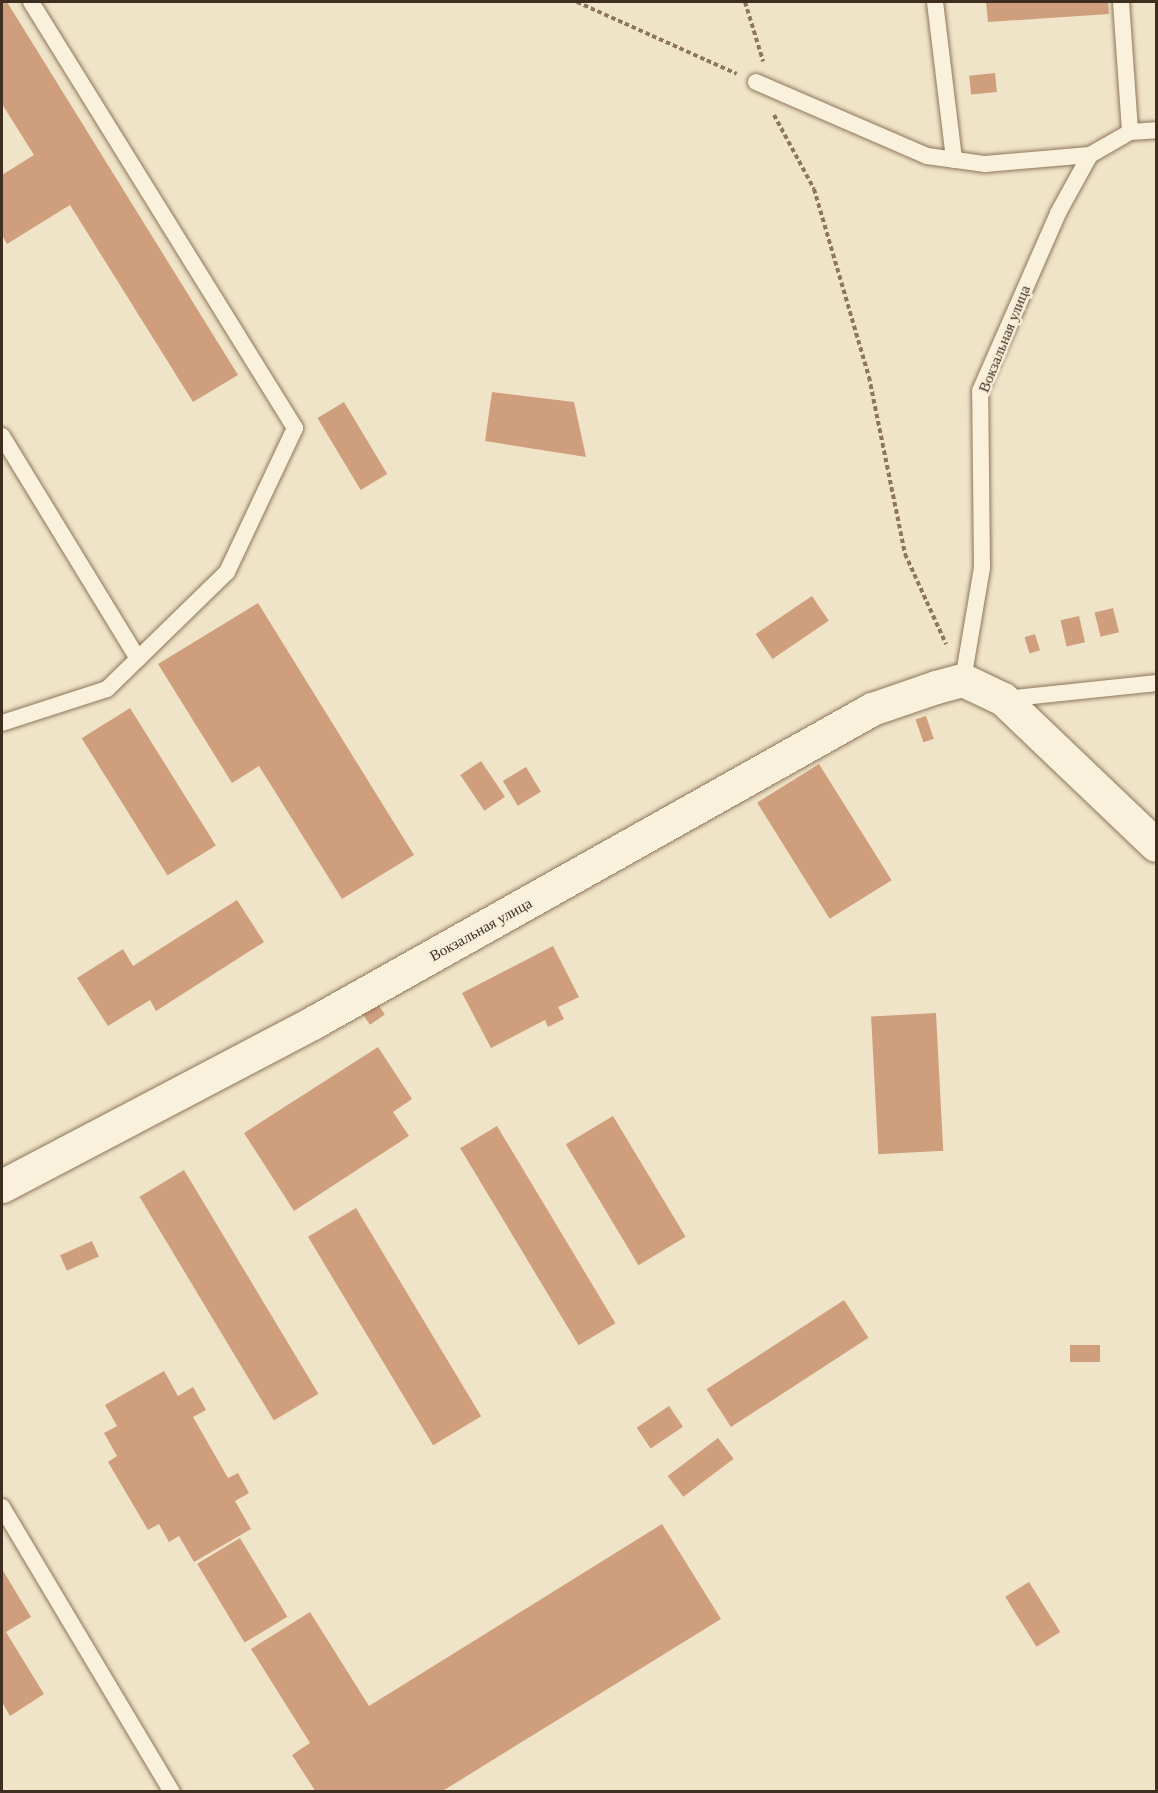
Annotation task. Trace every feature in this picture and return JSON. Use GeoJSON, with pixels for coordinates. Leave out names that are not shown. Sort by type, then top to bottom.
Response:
{"type":"FeatureCollection","features":[{"type":"Feature","properties":{"kind":"street"},"geometry":{"type":"LineString","coordinates":[[963,680],[1003,699],[1156,845]]}},
{"type":"Feature","properties":{"kind":"street","name":"Вокзальная улица"},"geometry":{"type":"LineString","coordinates":[[2,1186],[345,1005],[872,709],[963,680]]}},
{"type":"Feature","properties":{"kind":"lane"},"geometry":{"type":"LineString","coordinates":[[2,723],[107,689],[227,572],[295,428],[31,2]]}},
{"type":"Feature","properties":{"kind":"lane"},"geometry":{"type":"LineString","coordinates":[[935,2],[954,160]]}},
{"type":"Feature","properties":{"kind":"lane"},"geometry":{"type":"LineString","coordinates":[[1121,2],[1130,132]]}},
{"type":"Feature","properties":{"kind":"lane"},"geometry":{"type":"LineString","coordinates":[[763,85],[927,156],[985,164],[1090,155],[1130,132],[1156,130]]}},
{"type":"Feature","properties":{"kind":"lane","name":"Вокзальная улица"},"geometry":{"type":"LineString","coordinates":[[963,680],[982,568],[980,391],[1058,213],[1090,155]]}},
{"type":"Feature","properties":{"kind":"lane"},"geometry":{"type":"LineString","coordinates":[[2,436],[138,659]]}},
{"type":"Feature","properties":{"kind":"lane"},"geometry":{"type":"LineString","coordinates":[[1003,699],[1156,683]]}},
{"type":"Feature","properties":{"kind":"lane"},"geometry":{"type":"LineString","coordinates":[[2,1507],[172,1791]]}},
{"type":"Feature","properties":{"kind":"path"},"geometry":{"type":"LineString","coordinates":[[578,2],[763,85]]}},
{"type":"Feature","properties":{"kind":"path"},"geometry":{"type":"LineString","coordinates":[[744,2],[763,85],[814,189],[870,377],[905,554],[963,680]]}},
{"type":"Feature","properties":{"kind":"building"},"geometry":{"type":"Polygon","coordinates":[[[2,2],[7,2],[238,375],[193,402],[70,205],[7,244],[2,235],[2,175],[34,155],[2,104],[2,2]]]}},
{"type":"Feature","properties":{"kind":"building"},"geometry":{"type":"Polygon","coordinates":[[[986,2],[1108,2],[1109,14],[988,22],[986,2]]]}},
{"type":"Feature","properties":{"kind":"building"},"geometry":{"type":"Polygon","coordinates":[[[995,73],[997,92],[971,95],[969,76],[995,73]]]}},
{"type":"Feature","properties":{"kind":"building"},"geometry":{"type":"Polygon","coordinates":[[[492,392],[574,402],[586,457],[485,441],[492,392]]]}},
{"type":"Feature","properties":{"kind":"building"},"geometry":{"type":"Polygon","coordinates":[[[344,402],[387,474],[361,490],[317,418],[344,402]]]}},
{"type":"Feature","properties":{"kind":"building"},"geometry":{"type":"Polygon","coordinates":[[[812,596],[829,621],[772,659],[756,634],[812,596]]]}},
{"type":"Feature","properties":{"kind":"building"},"geometry":{"type":"Polygon","coordinates":[[[258,603],[414,855],[342,899],[259,766],[232,783],[158,664],[258,603]]]}},
{"type":"Feature","properties":{"kind":"building"},"geometry":{"type":"Polygon","coordinates":[[[1113,608],[1119,632],[1101,637],[1095,613],[1113,608]]]}},
{"type":"Feature","properties":{"kind":"building"},"geometry":{"type":"Polygon","coordinates":[[[1079,616],[1085,642],[1067,647],[1060,620],[1079,616]]]}},
{"type":"Feature","properties":{"kind":"building"},"geometry":{"type":"Polygon","coordinates":[[[1035,634],[1040,650],[1029,653],[1024,637],[1035,634]]]}},
{"type":"Feature","properties":{"kind":"building"},"geometry":{"type":"Polygon","coordinates":[[[130,708],[216,845],[168,876],[82,738],[130,708]]]}},
{"type":"Feature","properties":{"kind":"building"},"geometry":{"type":"Polygon","coordinates":[[[926,716],[934,739],[923,742],[916,720],[926,716]]]}},
{"type":"Feature","properties":{"kind":"building"},"geometry":{"type":"Polygon","coordinates":[[[481,761],[505,797],[484,811],[460,775],[481,761]]]}},
{"type":"Feature","properties":{"kind":"building"},"geometry":{"type":"Polygon","coordinates":[[[819,764],[892,880],[830,919],[757,803],[819,764]]]}},
{"type":"Feature","properties":{"kind":"building"},"geometry":{"type":"Polygon","coordinates":[[[526,767],[541,792],[518,806],[503,781],[526,767]]]}},
{"type":"Feature","properties":{"kind":"building"},"geometry":{"type":"Polygon","coordinates":[[[237,900],[264,942],[156,1011],[150,1000],[108,1026],[77,978],[123,949],[133,966],[237,900]]]}},
{"type":"Feature","properties":{"kind":"building"},"geometry":{"type":"Polygon","coordinates":[[[553,946],[579,997],[558,1007],[564,1019],[548,1027],[545,1020],[491,1048],[462,993],[553,946]]]}},
{"type":"Feature","properties":{"kind":"building"},"geometry":{"type":"Polygon","coordinates":[[[377,1003],[385,1015],[370,1025],[362,1013],[377,1003]]]}},
{"type":"Feature","properties":{"kind":"building"},"geometry":{"type":"Polygon","coordinates":[[[936,1013],[943,1151],[878,1154],[871,1016],[936,1013]]]}},
{"type":"Feature","properties":{"kind":"building"},"geometry":{"type":"Polygon","coordinates":[[[378,1047],[412,1099],[393,1112],[409,1136],[294,1211],[244,1133],[378,1047]]]}},
{"type":"Feature","properties":{"kind":"building"},"geometry":{"type":"Polygon","coordinates":[[[613,1116],[686,1237],[638,1265],[566,1144],[613,1116]]]}},
{"type":"Feature","properties":{"kind":"building"},"geometry":{"type":"Polygon","coordinates":[[[497,1126],[615,1323],[579,1345],[460,1148],[497,1126]]]}},
{"type":"Feature","properties":{"kind":"building"},"geometry":{"type":"Polygon","coordinates":[[[184,1170],[318,1394],[274,1421],[139,1197],[184,1170]]]}},
{"type":"Feature","properties":{"kind":"building"},"geometry":{"type":"Polygon","coordinates":[[[356,1208],[481,1416],[433,1445],[308,1237],[356,1208]]]}},
{"type":"Feature","properties":{"kind":"building"},"geometry":{"type":"Polygon","coordinates":[[[92,1241],[99,1257],[67,1271],[60,1255],[92,1241]]]}},
{"type":"Feature","properties":{"kind":"building"},"geometry":{"type":"Polygon","coordinates":[[[844,1300],[869,1338],[731,1427],[706,1389],[844,1300]]]}},
{"type":"Feature","properties":{"kind":"building"},"geometry":{"type":"Polygon","coordinates":[[[1070,1345],[1100,1345],[1100,1362],[1070,1362],[1070,1345]]]}},
{"type":"Feature","properties":{"kind":"building"},"geometry":{"type":"Polygon","coordinates":[[[164,1371],[178,1396],[193,1387],[206,1410],[193,1417],[228,1478],[238,1473],[249,1493],[235,1501],[251,1529],[194,1562],[179,1536],[169,1542],[159,1524],[148,1530],[108,1462],[117,1456],[104,1433],[117,1426],[105,1405],[164,1371]]]}},
{"type":"Feature","properties":{"kind":"building"},"geometry":{"type":"Polygon","coordinates":[[[669,1406],[683,1427],[651,1449],[637,1428],[669,1406]]]}},
{"type":"Feature","properties":{"kind":"building"},"geometry":{"type":"Polygon","coordinates":[[[718,1438],[734,1459],[683,1497],[668,1476],[718,1438]]]}},
{"type":"Feature","properties":{"kind":"building"},"geometry":{"type":"Polygon","coordinates":[[[662,1524],[721,1619],[441,1792],[316,1792],[292,1755],[310,1743],[251,1649],[310,1612],[369,1706],[662,1524]]]}},
{"type":"Feature","properties":{"kind":"building"},"geometry":{"type":"Polygon","coordinates":[[[240,1538],[287,1617],[245,1643],[197,1564],[240,1538]]]}},
{"type":"Feature","properties":{"kind":"building"},"geometry":{"type":"Polygon","coordinates":[[[2,1569],[31,1617],[6,1632],[44,1694],[10,1716],[2,1702],[2,1569]]]}},
{"type":"Feature","properties":{"kind":"building"},"geometry":{"type":"Polygon","coordinates":[[[1029,1582],[1060,1632],[1037,1647],[1005,1597],[1029,1582]]]}}]}
